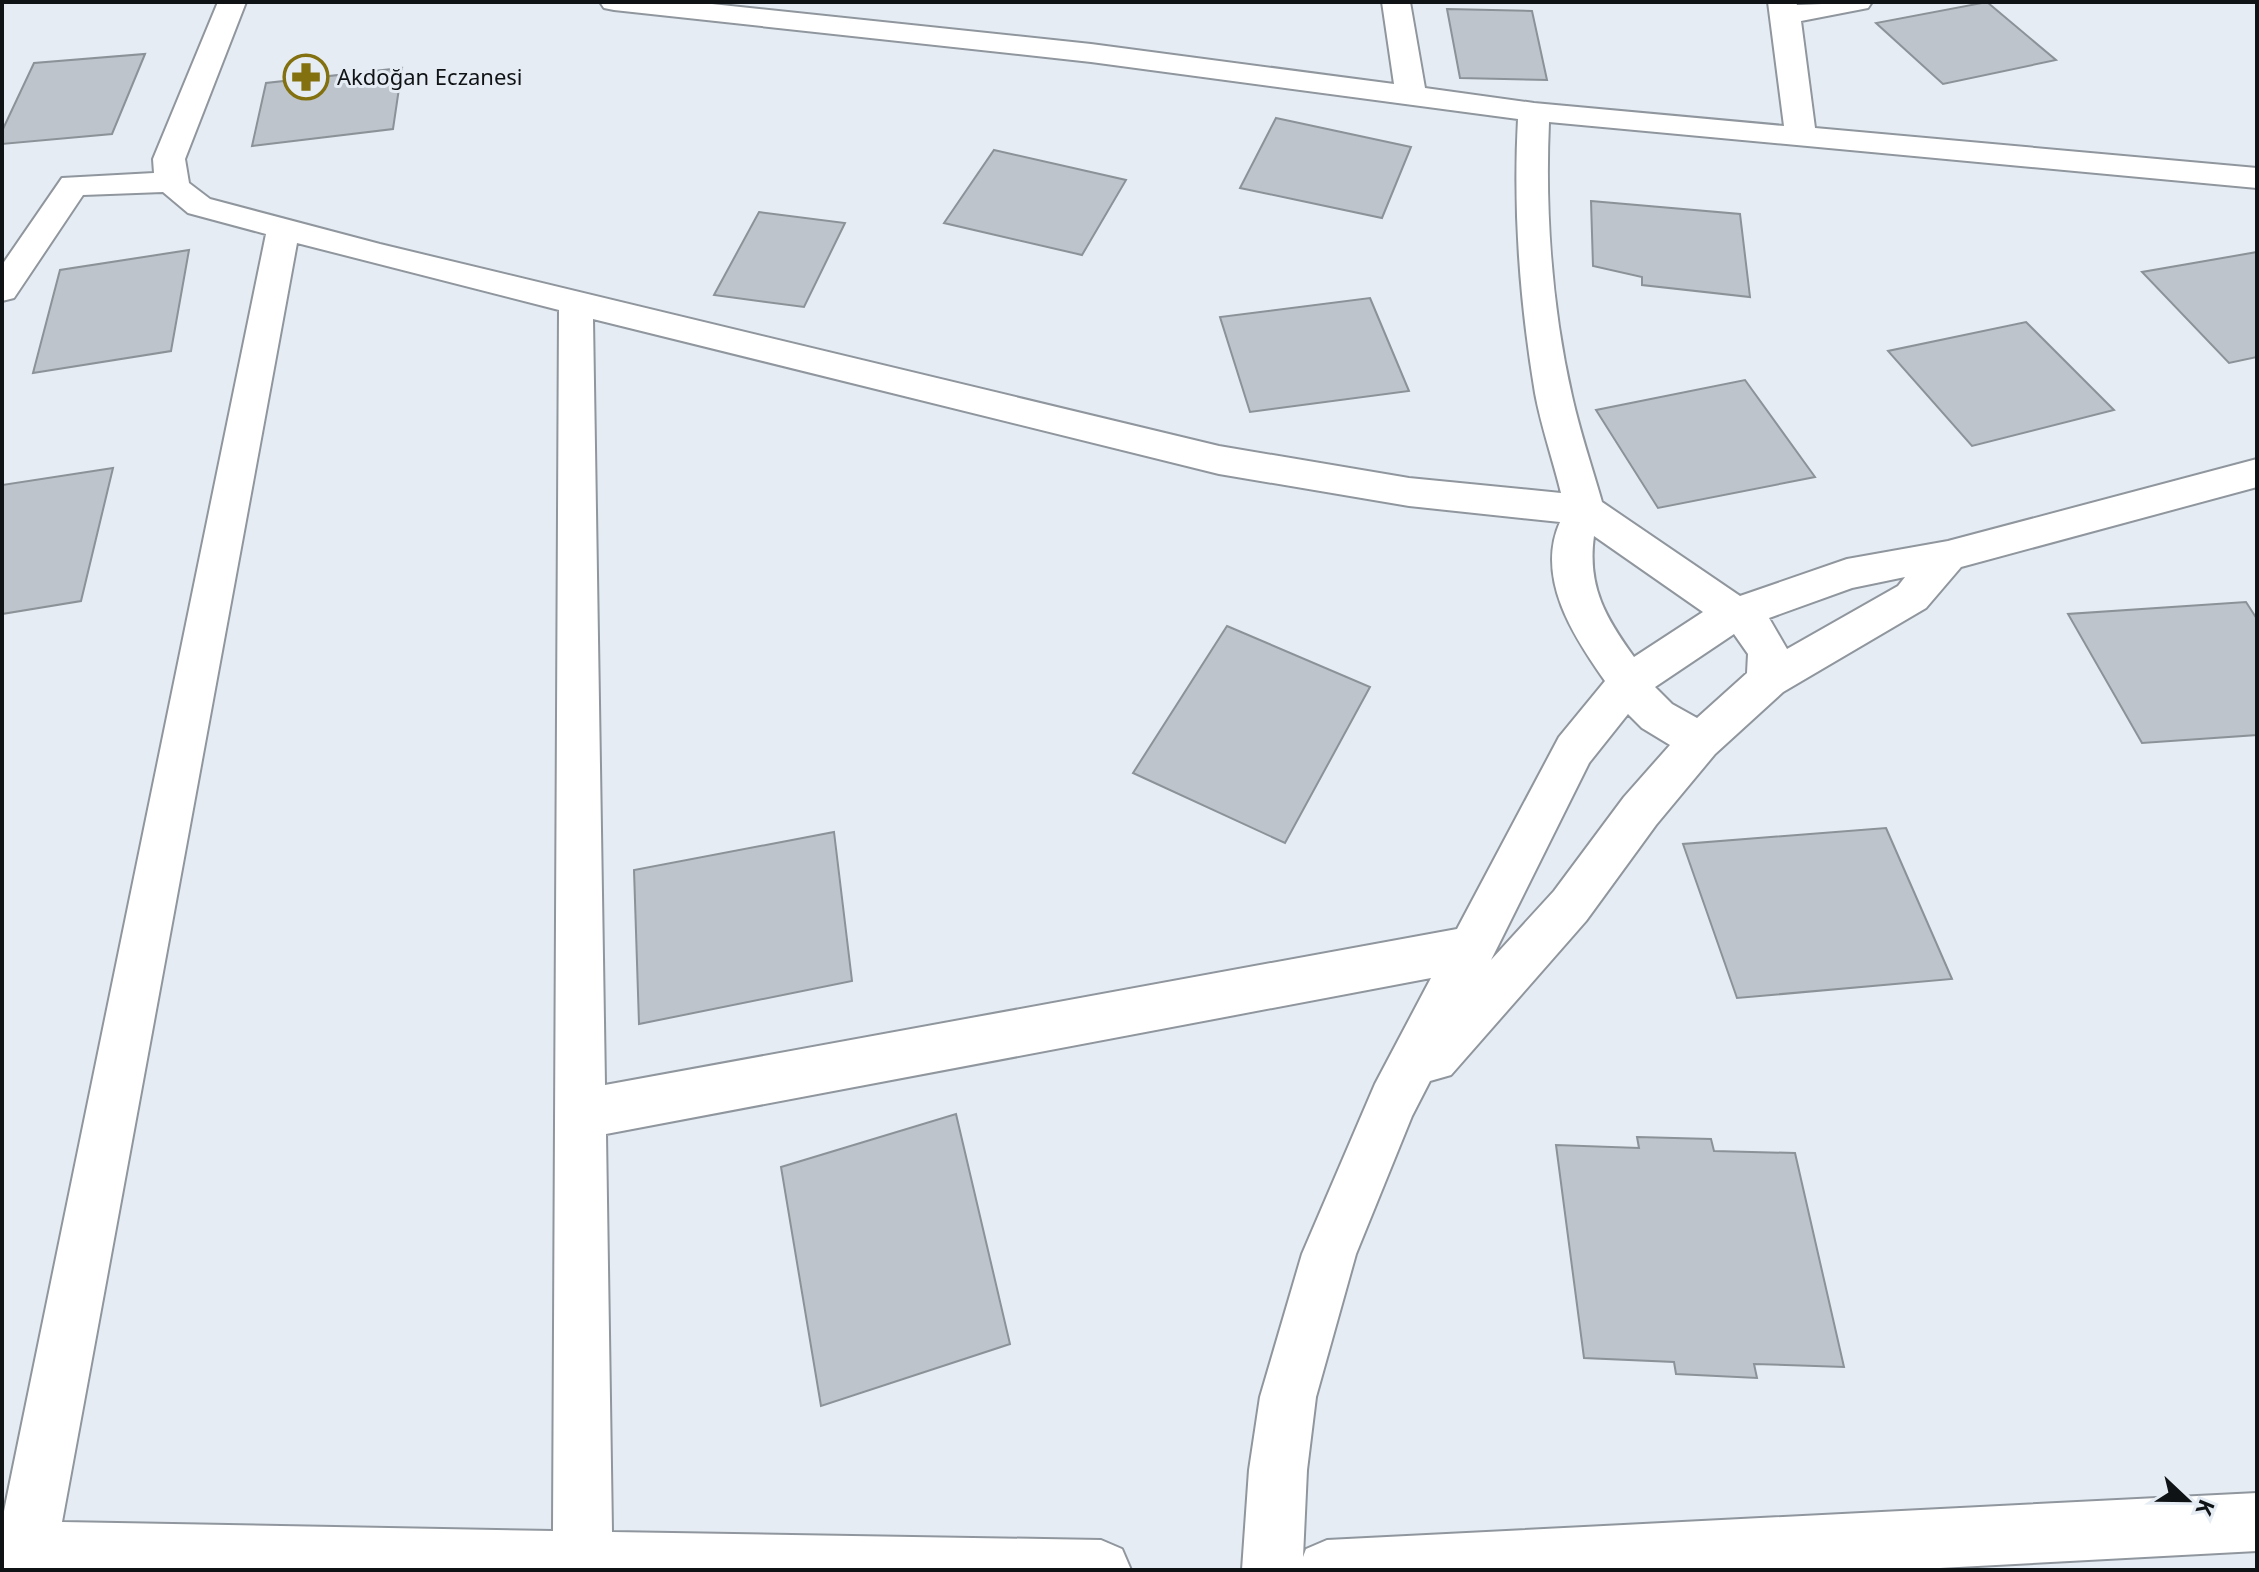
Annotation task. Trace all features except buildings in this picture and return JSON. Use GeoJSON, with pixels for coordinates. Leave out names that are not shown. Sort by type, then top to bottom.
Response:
{"type":"FeatureCollection","features":[{"type":"Feature","properties":{"kind":"street"},"geometry":{"type":"LineString","coordinates":[[232,2],[169,159],[170,182],[178,192],[199,206],[576,303],[1219,460],[1409,492],[1585,510],[1738,614],[1763,639],[1771,666],[1768,680]]}},
{"type":"Feature","properties":{"kind":"street"},"geometry":{"type":"LineString","coordinates":[[614,2],[1091,53],[1534,112],[2257,178]]}},
{"type":"Feature","properties":{"kind":"street"},"geometry":{"type":"LineString","coordinates":[[1396,2],[1411,96]]}},
{"type":"Feature","properties":{"kind":"street"},"geometry":{"type":"LineString","coordinates":[[1802,137],[1784,8],[1858,2]]}},
{"type":"Feature","properties":{"kind":"street"},"geometry":{"type":"LineString","coordinates":[[1534,112],[1531,173],[1541,313],[1554,396],[1585,510],[1576,530],[1572,554],[1579,603],[1592,630],[1628,683],[1657,716],[1700,741]]}},
{"type":"Feature","properties":{"kind":"street"},"geometry":{"type":"LineString","coordinates":[[1802,137],[2055,139],[2257,153]]}},
{"type":"Feature","properties":{"kind":"street"},"geometry":{"type":"LineString","coordinates":[[2,290],[73,185],[170,182]]}},
{"type":"Feature","properties":{"kind":"street"},"geometry":{"type":"LineString","coordinates":[[283,229],[15,1551],[1101,1570]]}},
{"type":"Feature","properties":{"kind":"street"},"geometry":{"type":"LineString","coordinates":[[576,303],[583,1561]]}},
{"type":"Feature","properties":{"kind":"street"},"geometry":{"type":"LineString","coordinates":[[1272,1570],[1278,1470],[1288,1397],[1329,1254],[1393,1101],[1574,750],[1628,683],[1667,654],[1738,614],[1868,568],[1948,556],[2257,473]]}},
{"type":"Feature","properties":{"kind":"street"},"geometry":{"type":"LineString","coordinates":[[1393,1101],[1570,906],[1640,811],[1700,741],[1768,680],[1912,597],[1948,556]]}},
{"type":"Feature","properties":{"kind":"street"},"geometry":{"type":"LineString","coordinates":[[581,1114],[1472,948]]}},
{"type":"Feature","properties":{"kind":"street"},"geometry":{"type":"LineString","coordinates":[[1327,1570],[2257,1522]]}},
{"type":"Feature","properties":{"kind":"place","name":"Akdoğan Eczanesi"},"geometry":{"type":"Point","coordinates":[306,77]}}]}
